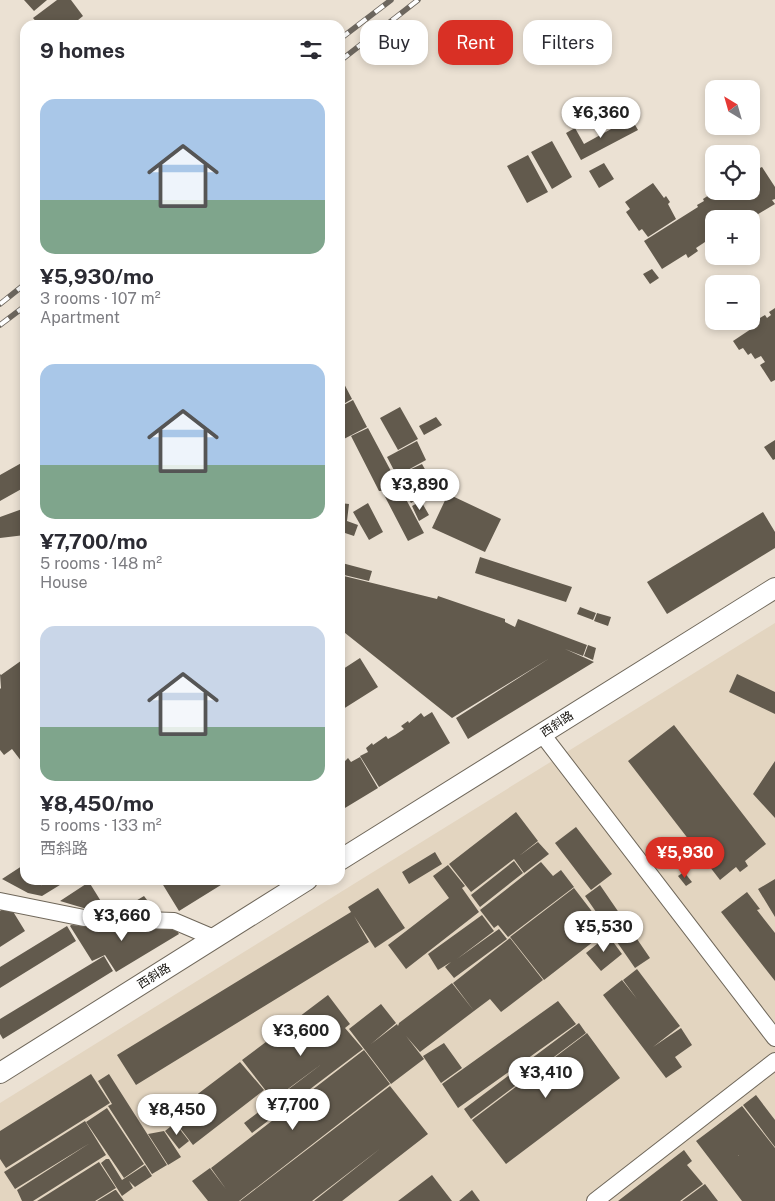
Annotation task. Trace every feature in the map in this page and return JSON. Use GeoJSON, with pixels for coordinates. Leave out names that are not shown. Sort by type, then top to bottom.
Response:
{"type":"FeatureCollection","features":[{"type":"Feature","properties":{"kind":"street","name":"西斜路"},"geometry":{"type":"LineString","coordinates":[[345,857],[775,588]]}},
{"type":"Feature","properties":{"kind":"street"},"geometry":{"type":"LineString","coordinates":[[542,734],[775,1038]]}},
{"type":"Feature","properties":{"kind":"street","name":"西斜路"},"geometry":{"type":"LineString","coordinates":[[0,1073],[299,885]]}},
{"type":"Feature","properties":{"kind":"street"},"geometry":{"type":"LineString","coordinates":[[0,901],[84,918],[174,921],[214,938]]}},
{"type":"Feature","properties":{"kind":"street"},"geometry":{"type":"LineString","coordinates":[[594,1201],[775,1061]]}},
{"type":"Feature","properties":{"kind":"shaded area"},"geometry":{"type":"Polygon","coordinates":[[[775,623],[775,1201],[0,1201],[0,1103],[775,623]]]}},
{"type":"Feature","properties":{"kind":"building"},"geometry":{"type":"Polygon","coordinates":[[[24,0],[47,0],[34,11],[24,0]]]}},
{"type":"Feature","properties":{"kind":"building"},"geometry":{"type":"Polygon","coordinates":[[[57,0],[71,0],[83,16],[78,20],[35,20],[33,18],[57,0]]]}},
{"type":"Feature","properties":{"kind":"building"},"geometry":{"type":"Polygon","coordinates":[[[631,118],[638,130],[581,160],[566,133],[575,128],[584,144],[631,118]]]}},
{"type":"Feature","properties":{"kind":"building"},"geometry":{"type":"Polygon","coordinates":[[[552,141],[572,177],[552,189],[531,152],[552,141]]]}},
{"type":"Feature","properties":{"kind":"building"},"geometry":{"type":"Polygon","coordinates":[[[528,155],[548,192],[527,203],[507,166],[528,155]]]}},
{"type":"Feature","properties":{"kind":"building"},"geometry":{"type":"Polygon","coordinates":[[[604,163],[614,179],[599,188],[589,171],[604,163]]]}},
{"type":"Feature","properties":{"kind":"building"},"geometry":{"type":"Polygon","coordinates":[[[762,167],[775,187],[775,199],[772,200],[775,204],[760,213],[760,210],[705,210],[705,242],[696,248],[698,251],[688,258],[686,254],[662,269],[644,241],[698,207],[697,205],[704,201],[703,199],[705,198],[705,200],[760,200],[760,168],[762,167]]]}},
{"type":"Feature","properties":{"kind":"building"},"geometry":{"type":"Polygon","coordinates":[[[653,183],[664,198],[666,196],[670,202],[668,204],[676,219],[648,237],[642,229],[639,231],[626,212],[630,209],[625,202],[653,183]]]}},
{"type":"Feature","properties":{"kind":"building"},"geometry":{"type":"Polygon","coordinates":[[[652,269],[659,278],[650,284],[643,274],[652,269]]]}},
{"type":"Feature","properties":{"kind":"building"},"geometry":{"type":"Polygon","coordinates":[[[775,308],[775,380],[771,382],[760,365],[765,362],[761,356],[755,359],[751,353],[748,355],[743,348],[739,350],[733,341],[750,330],[760,330],[760,318],[765,315],[767,318],[771,315],[769,312],[775,308]]]}},
{"type":"Feature","properties":{"kind":"building"},"geometry":{"type":"Polygon","coordinates":[[[345,386],[352,399],[345,403],[345,386]]]}},
{"type":"Feature","properties":{"kind":"building"},"geometry":{"type":"Polygon","coordinates":[[[353,400],[367,427],[345,438],[345,404],[353,400]]]}},
{"type":"Feature","properties":{"kind":"building"},"geometry":{"type":"Polygon","coordinates":[[[400,407],[418,439],[398,450],[380,418],[400,407]]]}},
{"type":"Feature","properties":{"kind":"building"},"geometry":{"type":"Polygon","coordinates":[[[436,417],[442,425],[424,435],[419,426],[436,417]]]}},
{"type":"Feature","properties":{"kind":"building"},"geometry":{"type":"Polygon","coordinates":[[[368,428],[424,533],[408,541],[382,491],[379,491],[351,436],[368,428]]]}},
{"type":"Feature","properties":{"kind":"building"},"geometry":{"type":"Polygon","coordinates":[[[775,440],[775,459],[773,460],[764,447],[775,440]]]}},
{"type":"Feature","properties":{"kind":"building"},"geometry":{"type":"Polygon","coordinates":[[[417,441],[426,460],[397,476],[387,457],[417,441]]]}},
{"type":"Feature","properties":{"kind":"building"},"geometry":{"type":"Polygon","coordinates":[[[20,464],[20,490],[0,501],[0,475],[20,464]]]}},
{"type":"Feature","properties":{"kind":"building"},"geometry":{"type":"Polygon","coordinates":[[[422,464],[436,489],[424,495],[409,472],[409,470],[422,464]]]}},
{"type":"Feature","properties":{"kind":"building"},"geometry":{"type":"Polygon","coordinates":[[[407,472],[420,497],[411,503],[397,478],[407,472]]]}},
{"type":"Feature","properties":{"kind":"building"},"geometry":{"type":"Polygon","coordinates":[[[448,494],[501,519],[485,552],[432,528],[448,494]]]}},
{"type":"Feature","properties":{"kind":"building"},"geometry":{"type":"Polygon","coordinates":[[[421,501],[429,515],[419,521],[412,506],[421,501]]]}},
{"type":"Feature","properties":{"kind":"building"},"geometry":{"type":"Polygon","coordinates":[[[368,503],[383,532],[369,540],[353,512],[368,503]]]}},
{"type":"Feature","properties":{"kind":"building"},"geometry":{"type":"Polygon","coordinates":[[[345,504],[349,504],[347,521],[358,525],[354,536],[345,533],[345,504]]]}},
{"type":"Feature","properties":{"kind":"building"},"geometry":{"type":"Polygon","coordinates":[[[20,510],[20,536],[0,538],[0,517],[20,510]]]}},
{"type":"Feature","properties":{"kind":"building"},"geometry":{"type":"Polygon","coordinates":[[[763,512],[775,532],[775,548],[667,614],[647,582],[763,512]]]}},
{"type":"Feature","properties":{"kind":"building"},"geometry":{"type":"Polygon","coordinates":[[[480,557],[572,587],[566,602],[475,573],[480,557]]]}},
{"type":"Feature","properties":{"kind":"building"},"geometry":{"type":"Polygon","coordinates":[[[345,564],[372,571],[369,581],[345,575],[345,564]]]}},
{"type":"Feature","properties":{"kind":"building"},"geometry":{"type":"Polygon","coordinates":[[[345,576],[437,599],[438,596],[505,619],[505,622],[515,627],[518,619],[587,645],[583,656],[565,649],[594,662],[468,739],[456,718],[550,658],[452,718],[345,633],[345,576]]]}},
{"type":"Feature","properties":{"kind":"building"},"geometry":{"type":"Polygon","coordinates":[[[580,607],[596,613],[593,620],[577,614],[580,607]]]}},
{"type":"Feature","properties":{"kind":"building"},"geometry":{"type":"Polygon","coordinates":[[[597,613],[611,617],[608,626],[594,621],[597,613]]]}},
{"type":"Feature","properties":{"kind":"building"},"geometry":{"type":"Polygon","coordinates":[[[588,645],[596,648],[593,660],[584,656],[588,645]]]}},
{"type":"Feature","properties":{"kind":"building"},"geometry":{"type":"Polygon","coordinates":[[[360,658],[378,687],[345,708],[345,668],[360,658]]]}},
{"type":"Feature","properties":{"kind":"building"},"geometry":{"type":"Polygon","coordinates":[[[20,662],[20,759],[12,749],[4,755],[0,750],[1,675],[20,662]]]}},
{"type":"Feature","properties":{"kind":"building"},"geometry":{"type":"Polygon","coordinates":[[[737,674],[775,692],[775,714],[729,692],[737,674]]]}},
{"type":"Feature","properties":{"kind":"building"},"geometry":{"type":"Polygon","coordinates":[[[432,712],[450,743],[379,787],[360,756],[368,752],[366,748],[372,743],[373,745],[386,736],[388,739],[395,735],[404,729],[401,726],[408,721],[409,723],[421,713],[424,717],[432,712]]]}},
{"type":"Feature","properties":{"kind":"building"},"geometry":{"type":"Polygon","coordinates":[[[674,725],[766,844],[745,861],[748,866],[740,872],[736,867],[720,880],[628,761],[674,725]]]}},
{"type":"Feature","properties":{"kind":"building"},"geometry":{"type":"Polygon","coordinates":[[[360,757],[378,788],[345,808],[345,761],[348,758],[351,762],[360,757]]]}},
{"type":"Feature","properties":{"kind":"building"},"geometry":{"type":"Polygon","coordinates":[[[775,761],[775,818],[753,794],[775,761]]]}},
{"type":"Feature","properties":{"kind":"building"},"geometry":{"type":"Polygon","coordinates":[[[516,812],[538,841],[519,856],[538,842],[549,854],[524,873],[514,859],[471,892],[449,864],[516,812]]]}},
{"type":"Feature","properties":{"kind":"building"},"geometry":{"type":"Polygon","coordinates":[[[576,827],[612,874],[591,890],[555,843],[576,827]]]}},
{"type":"Feature","properties":{"kind":"building"},"geometry":{"type":"Polygon","coordinates":[[[435,852],[442,864],[409,884],[402,872],[435,852]]]}},
{"type":"Feature","properties":{"kind":"building"},"geometry":{"type":"Polygon","coordinates":[[[514,861],[523,873],[480,907],[471,895],[514,861]]]}},
{"type":"Feature","properties":{"kind":"building"},"geometry":{"type":"Polygon","coordinates":[[[541,862],[553,876],[561,870],[574,887],[508,937],[498,925],[494,928],[480,910],[541,862]]]}},
{"type":"Feature","properties":{"kind":"building"},"geometry":{"type":"Polygon","coordinates":[[[448,865],[465,886],[462,888],[479,912],[406,969],[388,945],[449,898],[433,876],[448,865]]]}},
{"type":"Feature","properties":{"kind":"building"},"geometry":{"type":"Polygon","coordinates":[[[20,867],[20,885],[60,885],[42,896],[28,893],[2,879],[20,867]]]}},
{"type":"Feature","properties":{"kind":"building"},"geometry":{"type":"Polygon","coordinates":[[[684,872],[692,882],[686,886],[678,876],[684,872]]]}},
{"type":"Feature","properties":{"kind":"building"},"geometry":{"type":"Polygon","coordinates":[[[775,879],[775,917],[758,889],[775,879]]]}},
{"type":"Feature","properties":{"kind":"building"},"geometry":{"type":"Polygon","coordinates":[[[84,885],[91,885],[107,911],[97,912],[60,901],[84,885]]]}},
{"type":"Feature","properties":{"kind":"building"},"geometry":{"type":"Polygon","coordinates":[[[163,885],[221,885],[179,911],[163,885]]]}},
{"type":"Feature","properties":{"kind":"building"},"geometry":{"type":"Polygon","coordinates":[[[600,885],[650,958],[635,968],[585,896],[600,885]]]}},
{"type":"Feature","properties":{"kind":"building"},"geometry":{"type":"Polygon","coordinates":[[[378,888],[405,928],[375,948],[354,916],[369,942],[136,1085],[117,1055],[351,912],[348,907],[378,888]]]}},
{"type":"Feature","properties":{"kind":"building"},"geometry":{"type":"Polygon","coordinates":[[[574,888],[607,931],[544,980],[510,937],[574,888]]]}},
{"type":"Feature","properties":{"kind":"building"},"geometry":{"type":"Polygon","coordinates":[[[747,892],[760,909],[757,910],[775,933],[775,981],[721,912],[747,892]]]}},
{"type":"Feature","properties":{"kind":"building"},"geometry":{"type":"Polygon","coordinates":[[[144,896],[150,904],[150,912],[119,911],[144,896]]]}},
{"type":"Feature","properties":{"kind":"building"},"geometry":{"type":"Polygon","coordinates":[[[9,905],[25,931],[0,947],[0,911],[9,905]]]}},
{"type":"Feature","properties":{"kind":"building"},"geometry":{"type":"Polygon","coordinates":[[[482,915],[494,931],[457,959],[499,929],[507,939],[454,978],[445,967],[451,962],[438,970],[428,954],[482,915]]]}},
{"type":"Feature","properties":{"kind":"building"},"geometry":{"type":"Polygon","coordinates":[[[71,925],[107,927],[174,926],[179,934],[116,972],[105,955],[92,961],[71,925]]]}},
{"type":"Feature","properties":{"kind":"building"},"geometry":{"type":"Polygon","coordinates":[[[67,926],[76,941],[0,988],[0,967],[67,926]]]}},
{"type":"Feature","properties":{"kind":"building"},"geometry":{"type":"Polygon","coordinates":[[[608,935],[622,954],[601,971],[586,953],[608,935]]]}},
{"type":"Feature","properties":{"kind":"building"},"geometry":{"type":"Polygon","coordinates":[[[510,938],[543,980],[501,1012],[490,999],[474,1011],[453,983],[510,938]]]}},
{"type":"Feature","properties":{"kind":"building"},"geometry":{"type":"Polygon","coordinates":[[[104,956],[113,971],[3,1039],[0,1034],[0,1019],[104,956]]]}},
{"type":"Feature","properties":{"kind":"building"},"geometry":{"type":"Polygon","coordinates":[[[637,969],[680,1026],[653,1047],[681,1028],[692,1045],[675,1057],[682,1067],[666,1078],[603,995],[622,980],[637,999],[623,980],[637,969]]]}},
{"type":"Feature","properties":{"kind":"building"},"geometry":{"type":"Polygon","coordinates":[[[452,983],[474,1011],[420,1052],[406,1036],[424,1059],[391,1084],[349,1029],[381,1004],[396,1023],[371,1044],[397,1024],[398,1026],[399,1023],[452,983]]]}},
{"type":"Feature","properties":{"kind":"building"},"geometry":{"type":"Polygon","coordinates":[[[328,995],[350,1024],[345,1028],[363,1049],[252,1133],[244,1123],[323,1063],[273,1100],[242,1060],[328,995]]]}},
{"type":"Feature","properties":{"kind":"building"},"geometry":{"type":"Polygon","coordinates":[[[558,1001],[576,1024],[458,1108],[442,1084],[558,1001]]]}},
{"type":"Feature","properties":{"kind":"building"},"geometry":{"type":"Polygon","coordinates":[[[579,1023],[586,1033],[471,1119],[464,1109],[579,1023]]]}},
{"type":"Feature","properties":{"kind":"building"},"geometry":{"type":"Polygon","coordinates":[[[587,1033],[620,1078],[506,1164],[472,1120],[587,1033]]]}},
{"type":"Feature","properties":{"kind":"building"},"geometry":{"type":"Polygon","coordinates":[[[444,1043],[462,1068],[441,1083],[423,1056],[444,1043]]]}},
{"type":"Feature","properties":{"kind":"building"},"geometry":{"type":"Polygon","coordinates":[[[364,1050],[390,1084],[239,1201],[208,1201],[192,1181],[210,1168],[226,1189],[211,1168],[364,1050]]]}},
{"type":"Feature","properties":{"kind":"building"},"geometry":{"type":"Polygon","coordinates":[[[240,1062],[264,1090],[193,1145],[170,1115],[240,1062]]]}},
{"type":"Feature","properties":{"kind":"building"},"geometry":{"type":"Polygon","coordinates":[[[91,1074],[110,1103],[6,1168],[0,1159],[0,1131],[91,1074]]]}},
{"type":"Feature","properties":{"kind":"building"},"geometry":{"type":"Polygon","coordinates":[[[109,1074],[167,1165],[152,1174],[108,1106],[112,1104],[98,1081],[109,1074]]]}},
{"type":"Feature","properties":{"kind":"building"},"geometry":{"type":"Polygon","coordinates":[[[390,1086],[428,1134],[342,1201],[314,1201],[381,1148],[312,1201],[240,1201],[390,1086]]]}},
{"type":"Feature","properties":{"kind":"building"},"geometry":{"type":"Polygon","coordinates":[[[756,1095],[775,1120],[775,1147],[743,1105],[756,1095]]]}},
{"type":"Feature","properties":{"kind":"building"},"geometry":{"type":"Polygon","coordinates":[[[742,1106],[775,1148],[775,1201],[742,1201],[696,1141],[742,1106]]]}},
{"type":"Feature","properties":{"kind":"building"},"geometry":{"type":"Polygon","coordinates":[[[107,1108],[144,1164],[124,1178],[86,1122],[107,1108]]]}},
{"type":"Feature","properties":{"kind":"building"},"geometry":{"type":"Polygon","coordinates":[[[85,1121],[106,1155],[33,1201],[22,1201],[17,1190],[90,1143],[15,1189],[4,1172],[85,1121]]]}},
{"type":"Feature","properties":{"kind":"building"},"geometry":{"type":"Polygon","coordinates":[[[175,1123],[189,1141],[179,1149],[165,1131],[175,1123]]]}},
{"type":"Feature","properties":{"kind":"building"},"geometry":{"type":"Polygon","coordinates":[[[164,1131],[181,1157],[168,1165],[148,1134],[164,1131]]]}},
{"type":"Feature","properties":{"kind":"building"},"geometry":{"type":"Polygon","coordinates":[[[684,1150],[692,1161],[687,1165],[703,1184],[680,1201],[618,1201],[684,1150]]]}},
{"type":"Feature","properties":{"kind":"building"},"geometry":{"type":"Polygon","coordinates":[[[109,1159],[122,1180],[145,1165],[152,1176],[135,1187],[129,1181],[133,1188],[122,1196],[101,1163],[109,1159]]]}},
{"type":"Feature","properties":{"kind":"building"},"geometry":{"type":"Polygon","coordinates":[[[99,1162],[116,1188],[95,1201],[37,1201],[99,1162]]]}},
{"type":"Feature","properties":{"kind":"building"},"geometry":{"type":"Polygon","coordinates":[[[432,1175],[452,1201],[398,1201],[432,1175]]]}},
{"type":"Feature","properties":{"kind":"building"},"geometry":{"type":"Polygon","coordinates":[[[705,1184],[718,1201],[682,1201],[705,1184]]]}},
{"type":"Feature","properties":{"kind":"building"},"geometry":{"type":"Polygon","coordinates":[[[115,1190],[124,1201],[97,1201],[115,1190]]]}},
{"type":"Feature","properties":{"kind":"building"},"geometry":{"type":"Polygon","coordinates":[[[472,1190],[480,1201],[459,1201],[472,1190]]]}},
{"type":"Feature","properties":{"kind":"railway"},"geometry":{"type":"LineString","coordinates":[[345,35],[391,0]]}},
{"type":"Feature","properties":{"kind":"railway"},"geometry":{"type":"LineString","coordinates":[[345,57],[418,0]]}},
{"type":"Feature","properties":{"kind":"railway"},"geometry":{"type":"LineString","coordinates":[[0,304],[20,288]]}},
{"type":"Feature","properties":{"kind":"railway"},"geometry":{"type":"LineString","coordinates":[[0,325],[20,310]]}}]}
